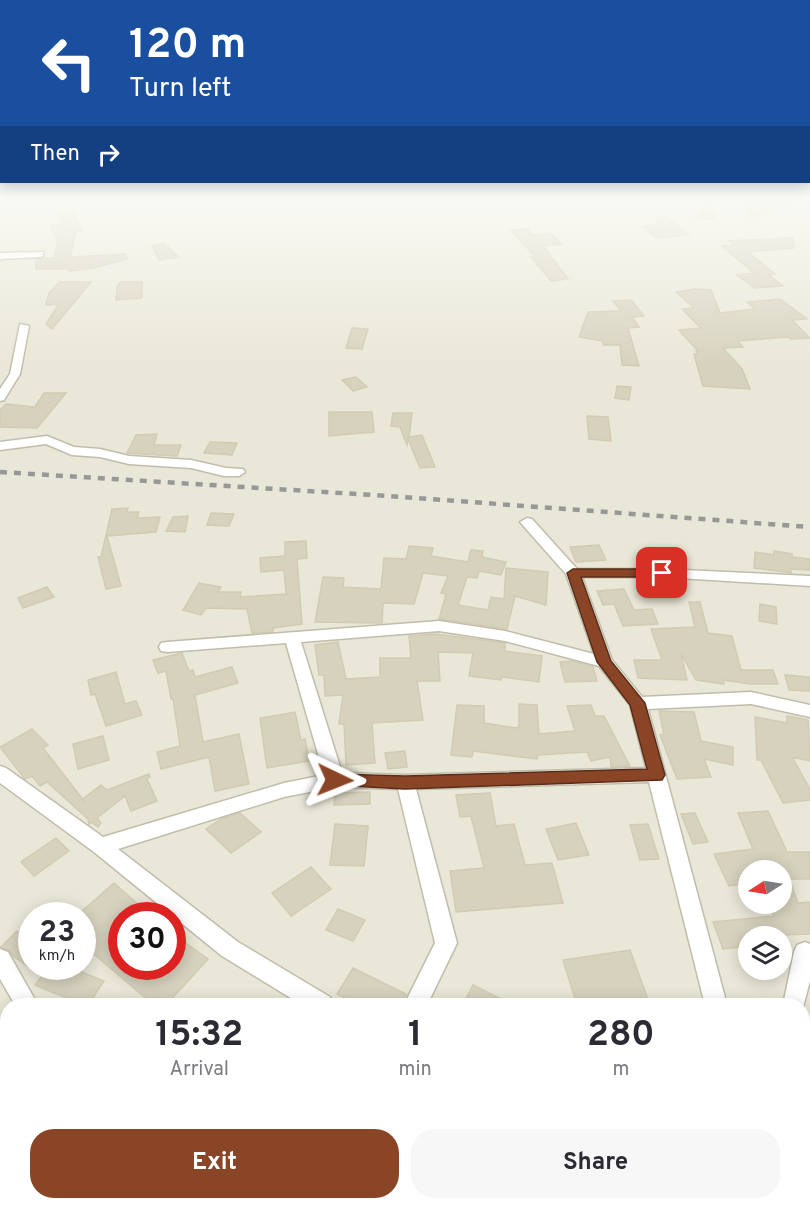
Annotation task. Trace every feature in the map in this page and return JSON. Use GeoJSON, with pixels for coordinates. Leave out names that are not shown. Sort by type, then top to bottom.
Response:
{"type":"FeatureCollection","features":[{"type":"Feature","properties":{"kind":"street"},"geometry":{"type":"LineString","coordinates":[[0,256],[40,254]]}},
{"type":"Feature","properties":{"kind":"street"},"geometry":{"type":"LineString","coordinates":[[0,398],[15,374],[24,326]]}},
{"type":"Feature","properties":{"kind":"street"},"geometry":{"type":"LineString","coordinates":[[0,446],[47,440],[72,451],[100,453],[129,460],[191,464],[212,467],[224,472],[239,472]]}},
{"type":"Feature","properties":{"kind":"street"},"geometry":{"type":"LineString","coordinates":[[526,522],[573,573],[605,662],[638,703],[714,998]]}},
{"type":"Feature","properties":{"kind":"street"},"geometry":{"type":"LineString","coordinates":[[573,573],[662,573],[810,581]]}},
{"type":"Feature","properties":{"kind":"street"},"geometry":{"type":"LineString","coordinates":[[167,647],[440,626],[505,636],[605,662]]}},
{"type":"Feature","properties":{"kind":"street"},"geometry":{"type":"LineString","coordinates":[[292,638],[335,780]]}},
{"type":"Feature","properties":{"kind":"street"},"geometry":{"type":"LineString","coordinates":[[638,703],[751,698],[810,711]]}},
{"type":"Feature","properties":{"kind":"street"},"geometry":{"type":"LineString","coordinates":[[0,773],[101,846],[230,949],[310,998]]}},
{"type":"Feature","properties":{"kind":"street"},"geometry":{"type":"LineString","coordinates":[[101,846],[284,790],[335,780],[405,782],[656,775]]}},
{"type":"Feature","properties":{"kind":"street"},"geometry":{"type":"LineString","coordinates":[[405,782],[446,943],[418,998]]}},
{"type":"Feature","properties":{"kind":"street"},"geometry":{"type":"LineString","coordinates":[[795,998],[805,952]]}},
{"type":"Feature","properties":{"kind":"street"},"geometry":{"type":"LineString","coordinates":[[0,959],[23,998]]}},
{"type":"Feature","properties":{"kind":"shaded area"},"geometry":{"type":"Polygon","coordinates":[[[0,253],[810,253],[810,998],[0,998],[0,253]]]}},
{"type":"Feature","properties":{"kind":"building"},"geometry":{"type":"Polygon","coordinates":[[[55,253],[71,253],[70,257],[126,254],[127,259],[94,268],[69,271],[71,269],[36,269],[36,259],[54,258],[55,253]]]}},
{"type":"Feature","properties":{"kind":"building"},"geometry":{"type":"Polygon","coordinates":[[[156,253],[175,253],[179,257],[159,260],[156,253]]]}},
{"type":"Feature","properties":{"kind":"building"},"geometry":{"type":"Polygon","coordinates":[[[532,253],[549,253],[568,279],[551,281],[531,257],[535,257],[532,253]]]}},
{"type":"Feature","properties":{"kind":"building"},"geometry":{"type":"Polygon","coordinates":[[[731,253],[750,253],[775,274],[769,275],[783,286],[755,288],[737,275],[754,273],[731,253]]]}},
{"type":"Feature","properties":{"kind":"building"},"geometry":{"type":"Polygon","coordinates":[[[59,282],[91,282],[52,329],[46,324],[59,304],[46,305],[49,293],[59,282]]]}},
{"type":"Feature","properties":{"kind":"building"},"geometry":{"type":"Polygon","coordinates":[[[120,282],[142,282],[142,298],[116,300],[120,282]]]}},
{"type":"Feature","properties":{"kind":"building"},"geometry":{"type":"Polygon","coordinates":[[[696,289],[711,290],[720,313],[755,309],[747,302],[780,299],[807,319],[792,320],[810,338],[791,339],[788,337],[738,341],[743,347],[723,348],[742,369],[750,389],[703,386],[694,354],[698,354],[696,351],[698,351],[679,330],[701,328],[682,309],[694,308],[676,292],[696,289]]]}},
{"type":"Feature","properties":{"kind":"building"},"geometry":{"type":"Polygon","coordinates":[[[631,300],[644,316],[632,317],[639,327],[628,328],[639,366],[622,365],[620,345],[603,345],[603,341],[579,337],[588,312],[621,311],[613,301],[631,300]]]}},
{"type":"Feature","properties":{"kind":"building"},"geometry":{"type":"Polygon","coordinates":[[[352,328],[368,329],[362,349],[346,348],[352,328]]]}},
{"type":"Feature","properties":{"kind":"building"},"geometry":{"type":"Polygon","coordinates":[[[356,377],[367,387],[353,391],[342,380],[356,377]]]}},
{"type":"Feature","properties":{"kind":"building"},"geometry":{"type":"Polygon","coordinates":[[[617,386],[631,387],[629,400],[615,398],[617,386]]]}},
{"type":"Feature","properties":{"kind":"building"},"geometry":{"type":"Polygon","coordinates":[[[44,393],[66,393],[37,428],[0,427],[0,410],[6,404],[35,407],[44,393]]]}},
{"type":"Feature","properties":{"kind":"building"},"geometry":{"type":"Polygon","coordinates":[[[329,412],[372,412],[374,432],[329,436],[329,412]]]}},
{"type":"Feature","properties":{"kind":"building"},"geometry":{"type":"Polygon","coordinates":[[[393,413],[412,413],[409,437],[422,435],[435,467],[420,468],[408,439],[407,445],[400,427],[391,426],[393,413]]]}},
{"type":"Feature","properties":{"kind":"building"},"geometry":{"type":"Polygon","coordinates":[[[587,416],[608,417],[611,441],[589,439],[587,416]]]}},
{"type":"Feature","properties":{"kind":"building"},"geometry":{"type":"Polygon","coordinates":[[[157,434],[154,445],[181,445],[177,456],[127,453],[136,435],[157,434]]]}},
{"type":"Feature","properties":{"kind":"building"},"geometry":{"type":"Polygon","coordinates":[[[210,442],[237,443],[232,455],[204,453],[210,442]]]}},
{"type":"Feature","properties":{"kind":"building"},"geometry":{"type":"Polygon","coordinates":[[[128,508],[127,512],[139,512],[137,518],[160,517],[156,532],[107,536],[121,586],[106,589],[98,557],[101,557],[112,509],[128,508]]]}},
{"type":"Feature","properties":{"kind":"building"},"geometry":{"type":"Polygon","coordinates":[[[211,513],[234,514],[229,526],[207,525],[211,513]]]}},
{"type":"Feature","properties":{"kind":"building"},"geometry":{"type":"Polygon","coordinates":[[[188,516],[185,532],[166,531],[173,517],[188,516]]]}},
{"type":"Feature","properties":{"kind":"building"},"geometry":{"type":"Polygon","coordinates":[[[306,541],[307,558],[297,559],[302,624],[273,628],[273,632],[252,633],[247,609],[206,608],[201,615],[183,610],[199,583],[221,587],[218,592],[241,592],[240,597],[286,594],[284,570],[261,572],[260,558],[285,556],[285,542],[306,541]]]}},
{"type":"Feature","properties":{"kind":"building"},"geometry":{"type":"Polygon","coordinates":[[[599,545],[606,560],[576,562],[570,547],[599,545]]]}},
{"type":"Feature","properties":{"kind":"building"},"geometry":{"type":"Polygon","coordinates":[[[409,546],[433,548],[431,556],[468,562],[471,550],[483,551],[482,557],[506,562],[501,575],[479,571],[477,578],[467,577],[458,605],[488,610],[491,597],[504,599],[506,568],[548,572],[546,605],[515,596],[507,629],[439,619],[446,594],[441,593],[448,576],[423,573],[414,604],[383,603],[382,623],[315,622],[323,577],[344,578],[343,587],[381,589],[384,558],[406,559],[409,546]]]}},
{"type":"Feature","properties":{"kind":"building"},"geometry":{"type":"Polygon","coordinates":[[[655,549],[673,550],[676,567],[658,566],[655,549]]]}},
{"type":"Feature","properties":{"kind":"building"},"geometry":{"type":"Polygon","coordinates":[[[774,551],[792,554],[792,557],[810,559],[810,570],[791,569],[791,573],[754,568],[755,552],[774,555],[774,551]]]}},
{"type":"Feature","properties":{"kind":"building"},"geometry":{"type":"Polygon","coordinates":[[[47,587],[54,597],[23,608],[18,598],[47,587]]]}},
{"type":"Feature","properties":{"kind":"building"},"geometry":{"type":"Polygon","coordinates":[[[624,589],[634,610],[652,609],[658,624],[623,626],[614,604],[603,605],[597,591],[624,589]]]}},
{"type":"Feature","properties":{"kind":"building"},"geometry":{"type":"Polygon","coordinates":[[[689,602],[700,602],[708,633],[732,636],[741,670],[773,670],[778,684],[750,684],[723,680],[724,684],[696,680],[681,654],[687,680],[638,678],[634,660],[662,660],[651,629],[695,627],[689,602]]]}},
{"type":"Feature","properties":{"kind":"building"},"geometry":{"type":"Polygon","coordinates":[[[760,604],[776,607],[777,624],[759,621],[760,604]]]}},
{"type":"Feature","properties":{"kind":"building"},"geometry":{"type":"Polygon","coordinates":[[[435,634],[505,643],[505,651],[542,656],[539,682],[502,677],[501,680],[469,676],[473,653],[438,652],[440,681],[417,681],[423,720],[372,723],[375,763],[346,765],[344,724],[339,724],[343,695],[325,696],[324,675],[319,675],[315,645],[338,642],[346,679],[380,677],[380,658],[411,658],[409,636],[435,634]]]}},
{"type":"Feature","properties":{"kind":"building"},"geometry":{"type":"Polygon","coordinates":[[[182,653],[189,671],[193,670],[195,677],[232,667],[238,683],[195,695],[203,742],[239,734],[249,784],[215,791],[209,757],[161,769],[157,752],[180,746],[166,671],[158,673],[153,660],[182,653]]]}},
{"type":"Feature","properties":{"kind":"building"},"geometry":{"type":"Polygon","coordinates":[[[573,661],[593,667],[597,681],[565,682],[560,662],[573,661]]]}},
{"type":"Feature","properties":{"kind":"building"},"geometry":{"type":"Polygon","coordinates":[[[116,672],[125,704],[136,701],[142,715],[106,726],[95,694],[91,695],[88,680],[116,672]]]}},
{"type":"Feature","properties":{"kind":"building"},"geometry":{"type":"Polygon","coordinates":[[[785,675],[810,677],[810,691],[789,690],[785,675]]]}},
{"type":"Feature","properties":{"kind":"building"},"geometry":{"type":"Polygon","coordinates":[[[519,704],[537,705],[539,734],[575,731],[567,706],[591,705],[595,716],[604,716],[630,766],[611,767],[610,757],[591,761],[587,752],[538,755],[537,759],[473,751],[472,757],[451,755],[457,705],[484,706],[484,723],[516,728],[519,727],[519,704]]]}},
{"type":"Feature","properties":{"kind":"building"},"geometry":{"type":"Polygon","coordinates":[[[659,711],[694,712],[701,741],[733,747],[733,765],[704,759],[711,777],[677,779],[660,735],[664,734],[659,711]]]}},
{"type":"Feature","properties":{"kind":"building"},"geometry":{"type":"Polygon","coordinates":[[[295,712],[301,740],[305,739],[309,761],[267,768],[260,718],[295,712]]]}},
{"type":"Feature","properties":{"kind":"building"},"geometry":{"type":"Polygon","coordinates":[[[787,716],[808,720],[810,761],[792,757],[810,789],[810,800],[783,803],[761,760],[757,760],[755,717],[787,723],[787,716]]]}},
{"type":"Feature","properties":{"kind":"building"},"geometry":{"type":"Polygon","coordinates":[[[32,729],[48,745],[43,748],[85,802],[84,798],[101,785],[107,790],[149,774],[150,777],[147,779],[157,801],[131,811],[125,796],[97,818],[101,823],[98,827],[91,822],[89,824],[88,819],[47,782],[40,786],[32,776],[25,779],[0,747],[32,729]]]}},
{"type":"Feature","properties":{"kind":"building"},"geometry":{"type":"Polygon","coordinates":[[[103,736],[109,760],[78,769],[73,744],[103,736]]]}},
{"type":"Feature","properties":{"kind":"building"},"geometry":{"type":"Polygon","coordinates":[[[405,751],[407,767],[388,769],[385,753],[405,751]]]}},
{"type":"Feature","properties":{"kind":"building"},"geometry":{"type":"Polygon","coordinates":[[[370,792],[370,804],[334,805],[335,793],[370,792]]]}},
{"type":"Feature","properties":{"kind":"building"},"geometry":{"type":"Polygon","coordinates":[[[490,793],[496,826],[514,824],[525,865],[552,863],[563,903],[456,912],[450,871],[484,868],[471,816],[460,817],[456,795],[490,793]]]}},
{"type":"Feature","properties":{"kind":"building"},"geometry":{"type":"Polygon","coordinates":[[[768,811],[787,852],[810,852],[810,879],[792,879],[792,860],[738,860],[738,885],[729,886],[714,854],[753,849],[738,813],[768,811]]]}},
{"type":"Feature","properties":{"kind":"building"},"geometry":{"type":"Polygon","coordinates":[[[240,813],[261,832],[231,853],[206,829],[221,819],[240,813]]]}},
{"type":"Feature","properties":{"kind":"building"},"geometry":{"type":"Polygon","coordinates":[[[695,813],[708,842],[693,844],[681,814],[695,813]]]}},
{"type":"Feature","properties":{"kind":"building"},"geometry":{"type":"Polygon","coordinates":[[[576,823],[589,855],[558,860],[546,829],[576,823]]]}},
{"type":"Feature","properties":{"kind":"building"},"geometry":{"type":"Polygon","coordinates":[[[335,824],[368,826],[364,866],[330,865],[335,824]]]}},
{"type":"Feature","properties":{"kind":"building"},"geometry":{"type":"Polygon","coordinates":[[[648,824],[659,859],[640,860],[630,825],[648,824]]]}},
{"type":"Feature","properties":{"kind":"building"},"geometry":{"type":"Polygon","coordinates":[[[56,838],[69,851],[34,876],[21,862],[56,838]]]}},
{"type":"Feature","properties":{"kind":"building"},"geometry":{"type":"Polygon","coordinates":[[[311,867],[331,889],[291,916],[272,893],[311,867]]]}},
{"type":"Feature","properties":{"kind":"building"},"geometry":{"type":"Polygon","coordinates":[[[114,883],[135,902],[108,902],[108,966],[96,956],[96,902],[92,902],[114,883]]]}},
{"type":"Feature","properties":{"kind":"building"},"geometry":{"type":"Polygon","coordinates":[[[792,887],[798,903],[810,902],[810,934],[792,935],[792,926],[738,926],[738,947],[723,949],[713,922],[774,916],[773,914],[792,914],[792,887]]]}},
{"type":"Feature","properties":{"kind":"building"},"geometry":{"type":"Polygon","coordinates":[[[338,909],[365,920],[353,941],[326,930],[338,909]]]}},
{"type":"Feature","properties":{"kind":"building"},"geometry":{"type":"Polygon","coordinates":[[[17,931],[18,959],[9,950],[1,947],[17,931]]]}},
{"type":"Feature","properties":{"kind":"building"},"geometry":{"type":"Polygon","coordinates":[[[186,943],[208,959],[172,998],[146,998],[124,980],[186,980],[186,943]]]}},
{"type":"Feature","properties":{"kind":"building"},"geometry":{"type":"Polygon","coordinates":[[[630,950],[647,998],[575,998],[563,960],[630,950]]]}},
{"type":"Feature","properties":{"kind":"building"},"geometry":{"type":"Polygon","coordinates":[[[353,968],[406,994],[404,998],[345,998],[337,994],[353,968]]]}},
{"type":"Feature","properties":{"kind":"building"},"geometry":{"type":"Polygon","coordinates":[[[96,978],[104,981],[93,998],[66,998],[35,985],[39,980],[96,980],[96,978]]]}},
{"type":"Feature","properties":{"kind":"building"},"geometry":{"type":"Polygon","coordinates":[[[473,985],[499,998],[466,998],[473,985]]]}},
{"type":"Feature","properties":{"kind":"railway"},"geometry":{"type":"LineString","coordinates":[[0,472],[389,496],[810,527]]}},
{"type":"Feature","properties":{"kind":"route"},"geometry":{"type":"LineString","coordinates":[[335,780],[405,782],[656,775],[638,703],[605,662],[573,573],[662,573]]}}]}
